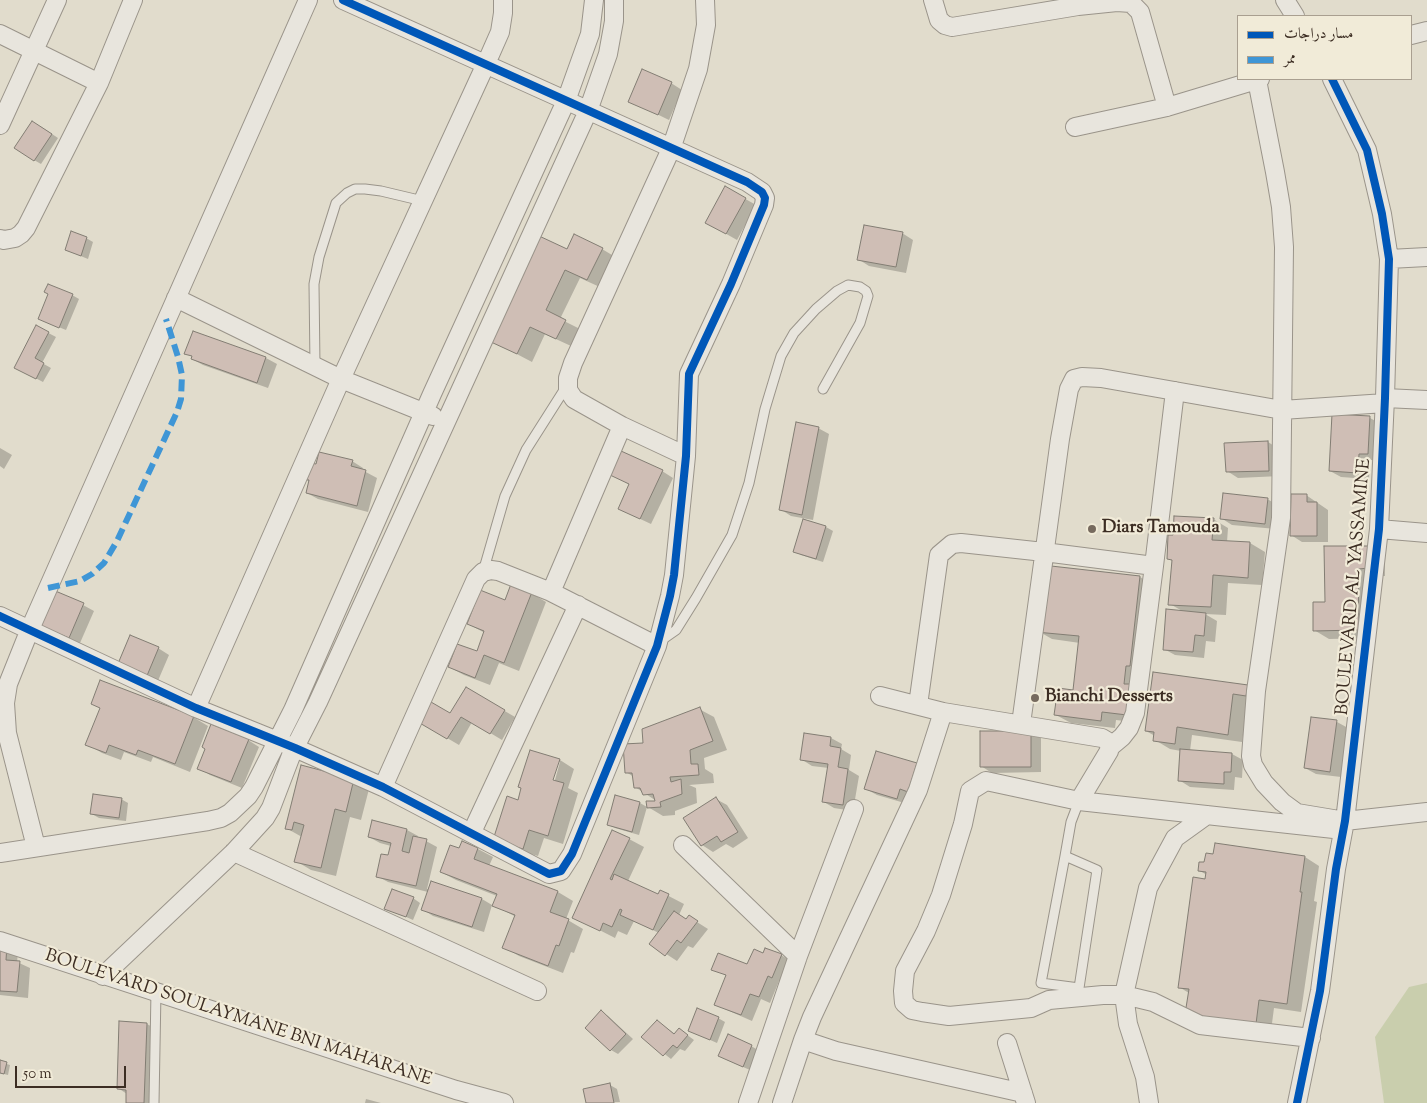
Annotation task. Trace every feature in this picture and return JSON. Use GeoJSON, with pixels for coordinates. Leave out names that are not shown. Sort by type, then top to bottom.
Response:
{"type":"FeatureCollection","features":[{"type":"Feature","properties":{"kind":"street"},"geometry":{"type":"LineString","coordinates":[[0,126],[57,0]]}},
{"type":"Feature","properties":{"kind":"street"},"geometry":{"type":"LineString","coordinates":[[0,239],[15,238],[26,228],[99,83],[133,0]]}},
{"type":"Feature","properties":{"kind":"street"},"geometry":{"type":"LineString","coordinates":[[36,847],[5,719],[8,684],[30,629],[308,0]]}},
{"type":"Feature","properties":{"kind":"street"},"geometry":{"type":"LineString","coordinates":[[0,616],[196,708],[295,748],[383,787],[549,874],[561,870],[572,854],[659,641],[674,575],[686,456],[689,374],[742,258],[764,206],[765,198],[762,192],[747,182],[343,0]]}},
{"type":"Feature","properties":{"kind":"street"},"geometry":{"type":"LineString","coordinates":[[196,708],[340,379],[486,66],[500,32],[503,0]]}},
{"type":"Feature","properties":{"kind":"street"},"geometry":{"type":"LineString","coordinates":[[0,853],[208,821],[221,818],[248,796],[301,692],[424,412],[566,101],[590,34],[594,0]]}},
{"type":"Feature","properties":{"kind":"street"},"geometry":{"type":"LineString","coordinates":[[102,976],[234,852],[265,818],[271,808],[295,748],[588,111],[608,54],[614,21],[614,0]]}},
{"type":"Feature","properties":{"kind":"street"},"geometry":{"type":"LineString","coordinates":[[686,456],[622,426],[574,399],[570,394],[568,384],[569,372],[672,149],[698,69],[706,25],[705,0]]}},
{"type":"Feature","properties":{"kind":"street"},"geometry":{"type":"LineString","coordinates":[[933,0],[939,20],[945,25],[952,27],[1078,6],[1123,1],[1131,3],[1140,12],[1167,107]]}},
{"type":"Feature","properties":{"kind":"street"},"geometry":{"type":"LineString","coordinates":[[1285,0],[1294,15]]}},
{"type":"Feature","properties":{"kind":"street"},"geometry":{"type":"LineString","coordinates":[[1412,34],[1427,31]]}},
{"type":"Feature","properties":{"kind":"street"},"geometry":{"type":"LineString","coordinates":[[0,34],[99,83]]}},
{"type":"Feature","properties":{"kind":"street"},"geometry":{"type":"LineString","coordinates":[[1075,127],[1167,107],[1255,80]]}},
{"type":"Feature","properties":{"kind":"street"},"geometry":{"type":"LineString","coordinates":[[1258,80],[1275,172],[1284,240],[1281,518],[1265,622],[1251,756],[1253,766],[1264,783],[1282,802],[1297,813],[1344,825]]}},
{"type":"Feature","properties":{"kind":"street","name":"BOULEVARD AL YASSAMINE"},"geometry":{"type":"LineString","coordinates":[[1297,1103],[1320,991],[1336,869],[1344,825],[1379,529],[1385,401],[1389,259],[1382,214],[1367,150],[1332,80]]}},
{"type":"Feature","properties":{"kind":"street"},"geometry":{"type":"LineString","coordinates":[[1389,259],[1427,257]]}},
{"type":"Feature","properties":{"kind":"street"},"geometry":{"type":"LineString","coordinates":[[176,298],[340,379],[445,422]]}},
{"type":"Feature","properties":{"kind":"street"},"geometry":{"type":"LineString","coordinates":[[1021,724],[1060,439],[1071,383],[1074,379],[1082,377],[1101,378],[1282,410],[1385,401],[1427,400]]}},
{"type":"Feature","properties":{"kind":"street"},"geometry":{"type":"LineString","coordinates":[[1079,801],[1110,747],[1129,728],[1135,713],[1175,391]]}},
{"type":"Feature","properties":{"kind":"street"},"geometry":{"type":"LineString","coordinates":[[551,592],[622,426]]}},
{"type":"Feature","properties":{"kind":"street"},"geometry":{"type":"LineString","coordinates":[[1379,529],[1427,533]]}},
{"type":"Feature","properties":{"kind":"street"},"geometry":{"type":"LineString","coordinates":[[918,705],[939,555],[952,544],[961,543],[1044,552],[1154,566]]}},
{"type":"Feature","properties":{"kind":"street"},"geometry":{"type":"LineString","coordinates":[[383,787],[476,579],[483,572],[491,570],[498,572],[551,592],[659,641]]}},
{"type":"Feature","properties":{"kind":"street"},"geometry":{"type":"LineString","coordinates":[[472,832],[578,605]]}},
{"type":"Feature","properties":{"kind":"street"},"geometry":{"type":"LineString","coordinates":[[880,696],[944,712],[1102,738],[1107,740],[1110,747]]}},
{"type":"Feature","properties":{"kind":"street"},"geometry":{"type":"LineString","coordinates":[[782,1103],[816,1008],[918,790],[944,712]]}},
{"type":"Feature","properties":{"kind":"street"},"geometry":{"type":"LineString","coordinates":[[1310,1038],[1200,1025],[1153,1002],[1124,995],[1049,1000],[1031,1008],[949,1016],[912,1010],[904,1003],[905,971],[926,931],[941,895],[963,824],[970,791],[986,782],[1079,801],[1207,815],[1344,825],[1427,812]]}},
{"type":"Feature","properties":{"kind":"street"},"geometry":{"type":"LineString","coordinates":[[748,1103],[798,956],[854,809]]}},
{"type":"Feature","properties":{"kind":"street"},"geometry":{"type":"LineString","coordinates":[[1149,1103],[1145,1077],[1128,1024],[1124,995],[1148,888],[1175,838],[1207,815]]}},
{"type":"Feature","properties":{"kind":"street"},"geometry":{"type":"LineString","coordinates":[[683,845],[798,956]]}},
{"type":"Feature","properties":{"kind":"street"},"geometry":{"type":"LineString","coordinates":[[234,852],[538,991]]}},
{"type":"Feature","properties":{"kind":"street","name":"BOULEVARD SOULAYMANE BNI MAHARANE"},"geometry":{"type":"LineString","coordinates":[[0,941],[102,976],[156,991],[456,1090],[504,1103]]}},
{"type":"Feature","properties":{"kind":"street"},"geometry":{"type":"LineString","coordinates":[[803,1040],[836,1052],[1025,1098]]}},
{"type":"Feature","properties":{"kind":"street"},"geometry":{"type":"LineString","coordinates":[[1007,1042],[1025,1098]]}},
{"type":"Feature","properties":{"kind":"lane"},"geometry":{"type":"LineString","coordinates":[[315,366],[315,278],[318,257],[336,203],[347,193],[365,189],[423,201]]}},
{"type":"Feature","properties":{"kind":"lane"},"geometry":{"type":"LineString","coordinates":[[659,641],[676,630],[732,536],[749,483],[765,409],[781,356],[794,333],[816,309],[837,292],[848,285],[860,287],[868,296],[860,323],[823,389]]}},
{"type":"Feature","properties":{"kind":"lane"},"geometry":{"type":"LineString","coordinates":[[483,572],[505,496],[526,450],[568,384]]}},
{"type":"Feature","properties":{"kind":"lane"},"geometry":{"type":"LineString","coordinates":[[1065,856],[1097,870],[1079,988],[1041,983],[1071,822],[1079,801]]}},
{"type":"Feature","properties":{"kind":"lane"},"geometry":{"type":"LineString","coordinates":[[154,1103],[156,991]]}},
{"type":"Feature","properties":{"kind":"green space"},"geometry":{"type":"Polygon","coordinates":[[[1427,983],[1427,1103],[1384,1103],[1375,1037],[1409,987],[1427,983]]]}},
{"type":"Feature","properties":{"kind":"building"},"geometry":{"type":"Polygon","coordinates":[[[642,69],[672,82],[658,115],[628,102],[642,69]]]}},
{"type":"Feature","properties":{"kind":"building"},"geometry":{"type":"Polygon","coordinates":[[[32,121],[52,134],[34,161],[14,148],[32,121]]]}},
{"type":"Feature","properties":{"kind":"building"},"geometry":{"type":"Polygon","coordinates":[[[725,186],[746,198],[726,234],[705,223],[725,186]]]}},
{"type":"Feature","properties":{"kind":"building"},"geometry":{"type":"Polygon","coordinates":[[[864,225],[903,232],[896,267],[857,260],[864,225]]]}},
{"type":"Feature","properties":{"kind":"building"},"geometry":{"type":"Polygon","coordinates":[[[71,231],[87,237],[81,256],[65,250],[71,231]]]}},
{"type":"Feature","properties":{"kind":"building"},"geometry":{"type":"Polygon","coordinates":[[[574,234],[603,248],[587,280],[565,270],[546,310],[566,320],[556,339],[530,327],[517,354],[491,342],[537,235],[567,249],[574,234]]]}},
{"type":"Feature","properties":{"kind":"building"},"geometry":{"type":"Polygon","coordinates":[[[48,284],[73,294],[59,328],[38,319],[48,294],[44,292],[48,284]]]}},
{"type":"Feature","properties":{"kind":"building"},"geometry":{"type":"Polygon","coordinates":[[[36,325],[49,332],[35,358],[44,363],[36,379],[14,368],[36,325]]]}},
{"type":"Feature","properties":{"kind":"building"},"geometry":{"type":"Polygon","coordinates":[[[193,331],[266,357],[257,383],[191,359],[192,356],[184,354],[193,331]]]}},
{"type":"Feature","properties":{"kind":"building"},"geometry":{"type":"Polygon","coordinates":[[[1332,414],[1370,416],[1368,454],[1359,454],[1358,473],[1329,471],[1332,414]]]}},
{"type":"Feature","properties":{"kind":"building"},"geometry":{"type":"Polygon","coordinates":[[[796,422],[819,427],[802,515],[779,510],[796,422]]]}},
{"type":"Feature","properties":{"kind":"building"},"geometry":{"type":"Polygon","coordinates":[[[1268,441],[1269,471],[1226,472],[1224,443],[1268,441]]]}},
{"type":"Feature","properties":{"kind":"building"},"geometry":{"type":"Polygon","coordinates":[[[621,451],[663,470],[640,519],[618,509],[629,484],[610,475],[621,451]]]}},
{"type":"Feature","properties":{"kind":"building"},"geometry":{"type":"Polygon","coordinates":[[[319,452],[353,460],[351,466],[366,470],[357,506],[306,493],[309,480],[302,479],[306,462],[316,464],[319,452]]]}},
{"type":"Feature","properties":{"kind":"building"},"geometry":{"type":"Polygon","coordinates":[[[1223,493],[1268,498],[1265,524],[1220,519],[1223,493]]]}},
{"type":"Feature","properties":{"kind":"building"},"geometry":{"type":"Polygon","coordinates":[[[1291,494],[1307,494],[1307,502],[1317,502],[1317,536],[1290,536],[1291,494]]]}},
{"type":"Feature","properties":{"kind":"building"},"geometry":{"type":"Polygon","coordinates":[[[1174,516],[1214,518],[1212,540],[1250,542],[1248,578],[1213,575],[1211,607],[1168,605],[1172,560],[1167,559],[1168,535],[1173,535],[1174,516]]]}},
{"type":"Feature","properties":{"kind":"building"},"geometry":{"type":"Polygon","coordinates":[[[803,519],[826,526],[816,559],[793,552],[803,519]]]}},
{"type":"Feature","properties":{"kind":"building"},"geometry":{"type":"Polygon","coordinates":[[[1324,546],[1370,546],[1370,568],[1358,569],[1359,630],[1313,631],[1313,602],[1325,602],[1324,546]]]}},
{"type":"Feature","properties":{"kind":"building"},"geometry":{"type":"Polygon","coordinates":[[[1051,566],[1140,576],[1130,666],[1126,666],[1124,684],[1131,684],[1127,715],[1102,712],[1101,721],[1054,715],[1058,688],[1073,690],[1079,636],[1036,632],[1051,566]]]}},
{"type":"Feature","properties":{"kind":"building"},"geometry":{"type":"Polygon","coordinates":[[[511,584],[532,592],[504,663],[484,655],[475,678],[448,667],[457,644],[477,651],[484,631],[467,624],[480,590],[505,600],[511,584]]]}},
{"type":"Feature","properties":{"kind":"building"},"geometry":{"type":"Polygon","coordinates":[[[53,590],[84,603],[69,638],[38,625],[53,590]]]}},
{"type":"Feature","properties":{"kind":"building"},"geometry":{"type":"Polygon","coordinates":[[[1166,609],[1206,613],[1204,636],[1195,635],[1193,652],[1163,650],[1166,609]]]}},
{"type":"Feature","properties":{"kind":"building"},"geometry":{"type":"Polygon","coordinates":[[[130,635],[159,647],[146,678],[117,666],[130,635]]]}},
{"type":"Feature","properties":{"kind":"building"},"geometry":{"type":"Polygon","coordinates":[[[1153,672],[1248,685],[1246,696],[1233,694],[1228,735],[1177,727],[1175,744],[1153,741],[1154,732],[1145,731],[1153,672]]]}},
{"type":"Feature","properties":{"kind":"building"},"geometry":{"type":"Polygon","coordinates":[[[100,680],[194,716],[175,764],[138,750],[136,755],[109,745],[106,753],[85,745],[100,708],[91,704],[100,680]]]}},
{"type":"Feature","properties":{"kind":"building"},"geometry":{"type":"Polygon","coordinates":[[[466,687],[505,710],[490,734],[461,717],[447,739],[418,722],[431,702],[450,713],[466,687]]]}},
{"type":"Feature","properties":{"kind":"building"},"geometry":{"type":"Polygon","coordinates":[[[700,707],[713,741],[690,750],[691,764],[698,764],[699,775],[670,777],[671,782],[681,779],[682,794],[660,802],[661,807],[647,808],[646,801],[655,801],[653,794],[643,795],[640,788],[634,788],[632,773],[625,773],[623,744],[643,743],[642,729],[700,707]]]}},
{"type":"Feature","properties":{"kind":"building"},"geometry":{"type":"Polygon","coordinates":[[[1311,717],[1337,720],[1330,772],[1304,768],[1311,717]]]}},
{"type":"Feature","properties":{"kind":"building"},"geometry":{"type":"Polygon","coordinates":[[[211,724],[249,739],[231,782],[197,769],[205,749],[202,747],[211,724]]]}},
{"type":"Feature","properties":{"kind":"building"},"geometry":{"type":"Polygon","coordinates":[[[980,731],[1031,731],[1031,767],[980,767],[980,731]]]}},
{"type":"Feature","properties":{"kind":"building"},"geometry":{"type":"Polygon","coordinates":[[[804,733],[831,737],[830,746],[841,748],[838,767],[848,769],[843,805],[822,802],[828,764],[800,760],[804,733]]]}},
{"type":"Feature","properties":{"kind":"building"},"geometry":{"type":"Polygon","coordinates":[[[1180,749],[1232,753],[1231,772],[1224,772],[1224,784],[1178,781],[1180,749]]]}},
{"type":"Feature","properties":{"kind":"building"},"geometry":{"type":"Polygon","coordinates":[[[530,750],[560,759],[553,780],[564,783],[548,836],[529,830],[523,849],[493,840],[507,796],[518,800],[521,788],[518,787],[530,750]]]}},
{"type":"Feature","properties":{"kind":"building"},"geometry":{"type":"Polygon","coordinates":[[[876,751],[917,763],[908,792],[900,789],[897,799],[864,789],[876,751]]]}},
{"type":"Feature","properties":{"kind":"building"},"geometry":{"type":"Polygon","coordinates":[[[301,765],[354,779],[346,812],[335,809],[321,868],[294,862],[304,825],[294,822],[292,830],[285,829],[301,765]]]}},
{"type":"Feature","properties":{"kind":"building"},"geometry":{"type":"Polygon","coordinates":[[[93,794],[122,798],[119,818],[90,814],[93,794]]]}},
{"type":"Feature","properties":{"kind":"building"},"geometry":{"type":"Polygon","coordinates":[[[615,795],[640,802],[632,832],[607,825],[615,795]]]}},
{"type":"Feature","properties":{"kind":"building"},"geometry":{"type":"Polygon","coordinates":[[[716,797],[738,832],[721,842],[717,836],[701,846],[683,818],[716,797]]]}},
{"type":"Feature","properties":{"kind":"building"},"geometry":{"type":"Polygon","coordinates":[[[372,820],[407,829],[402,851],[409,853],[413,836],[427,839],[416,886],[376,877],[381,854],[388,855],[391,843],[368,837],[372,820]]]}},
{"type":"Feature","properties":{"kind":"building"},"geometry":{"type":"Polygon","coordinates":[[[612,830],[630,838],[610,879],[612,880],[614,874],[658,894],[660,890],[669,894],[653,930],[620,915],[622,910],[620,909],[612,927],[603,923],[600,931],[572,918],[612,830]]]}},
{"type":"Feature","properties":{"kind":"building"},"geometry":{"type":"Polygon","coordinates":[[[462,841],[478,848],[474,859],[558,891],[550,912],[569,919],[559,946],[556,945],[548,966],[502,948],[515,915],[492,906],[497,894],[440,872],[450,845],[459,848],[462,841]]]}},
{"type":"Feature","properties":{"kind":"building"},"geometry":{"type":"Polygon","coordinates":[[[1215,843],[1305,856],[1287,1004],[1259,1000],[1256,1024],[1185,1014],[1189,989],[1178,988],[1193,877],[1205,879],[1206,872],[1198,871],[1199,862],[1204,862],[1206,853],[1213,854],[1215,843]]]}},
{"type":"Feature","properties":{"kind":"building"},"geometry":{"type":"Polygon","coordinates":[[[431,881],[482,898],[472,927],[421,910],[431,881]]]}},
{"type":"Feature","properties":{"kind":"building"},"geometry":{"type":"Polygon","coordinates":[[[392,889],[414,897],[406,917],[384,909],[392,889]]]}},
{"type":"Feature","properties":{"kind":"building"},"geometry":{"type":"Polygon","coordinates":[[[674,911],[686,919],[689,915],[698,921],[681,943],[677,940],[665,956],[649,944],[674,911]]]}},
{"type":"Feature","properties":{"kind":"building"},"geometry":{"type":"Polygon","coordinates":[[[0,944],[7,945],[6,960],[20,961],[17,992],[0,991],[0,944]]]}},
{"type":"Feature","properties":{"kind":"building"},"geometry":{"type":"Polygon","coordinates":[[[765,948],[782,954],[772,978],[768,976],[759,997],[750,994],[741,1015],[714,1005],[726,975],[711,970],[718,953],[747,964],[754,949],[763,953],[765,948]]]}},
{"type":"Feature","properties":{"kind":"building"},"geometry":{"type":"Polygon","coordinates":[[[697,1008],[719,1017],[710,1040],[688,1031],[697,1008]]]}},
{"type":"Feature","properties":{"kind":"building"},"geometry":{"type":"Polygon","coordinates":[[[601,1010],[626,1034],[610,1051],[585,1028],[601,1010]]]}},
{"type":"Feature","properties":{"kind":"building"},"geometry":{"type":"Polygon","coordinates":[[[657,1020],[674,1034],[679,1028],[688,1035],[677,1048],[673,1045],[663,1056],[641,1037],[657,1020]]]}},
{"type":"Feature","properties":{"kind":"building"},"geometry":{"type":"Polygon","coordinates":[[[119,1021],[147,1023],[144,1103],[126,1103],[126,1090],[117,1089],[119,1021]]]}},
{"type":"Feature","properties":{"kind":"building"},"geometry":{"type":"Polygon","coordinates":[[[728,1034],[752,1045],[743,1067],[718,1056],[728,1034]]]}},
{"type":"Feature","properties":{"kind":"building"},"geometry":{"type":"Polygon","coordinates":[[[0,1060],[7,1062],[4,1074],[0,1073],[0,1060]]]}},
{"type":"Feature","properties":{"kind":"building"},"geometry":{"type":"Polygon","coordinates":[[[610,1083],[614,1103],[586,1103],[583,1089],[610,1083]]]}},
{"type":"Feature","properties":{"kind":"marked path"},"geometry":{"type":"LineString","coordinates":[[48,588],[80,581],[92,574],[104,563],[117,541],[177,412],[181,399],[182,375],[166,319]]}},
{"type":"Feature","properties":{"kind":"cycle path"},"geometry":{"type":"LineString","coordinates":[[0,616],[196,708],[295,748],[383,787],[549,874],[561,871],[572,854],[657,646],[670,596],[674,575],[686,456],[689,374],[731,284],[764,205],[765,198],[762,192],[747,182],[343,0]]}},
{"type":"Feature","properties":{"kind":"cycle path"},"geometry":{"type":"LineString","coordinates":[[1297,1103],[1320,991],[1336,869],[1345,821],[1379,529],[1385,398],[1389,259],[1382,214],[1367,150],[1332,80]]}},
{"type":"Feature","properties":{"kind":"place","name":"Diars Tamouda"},"geometry":{"type":"Point","coordinates":[1092,529]}},
{"type":"Feature","properties":{"kind":"place","name":"Bianchi Desserts"},"geometry":{"type":"Point","coordinates":[1035,698]}}]}
